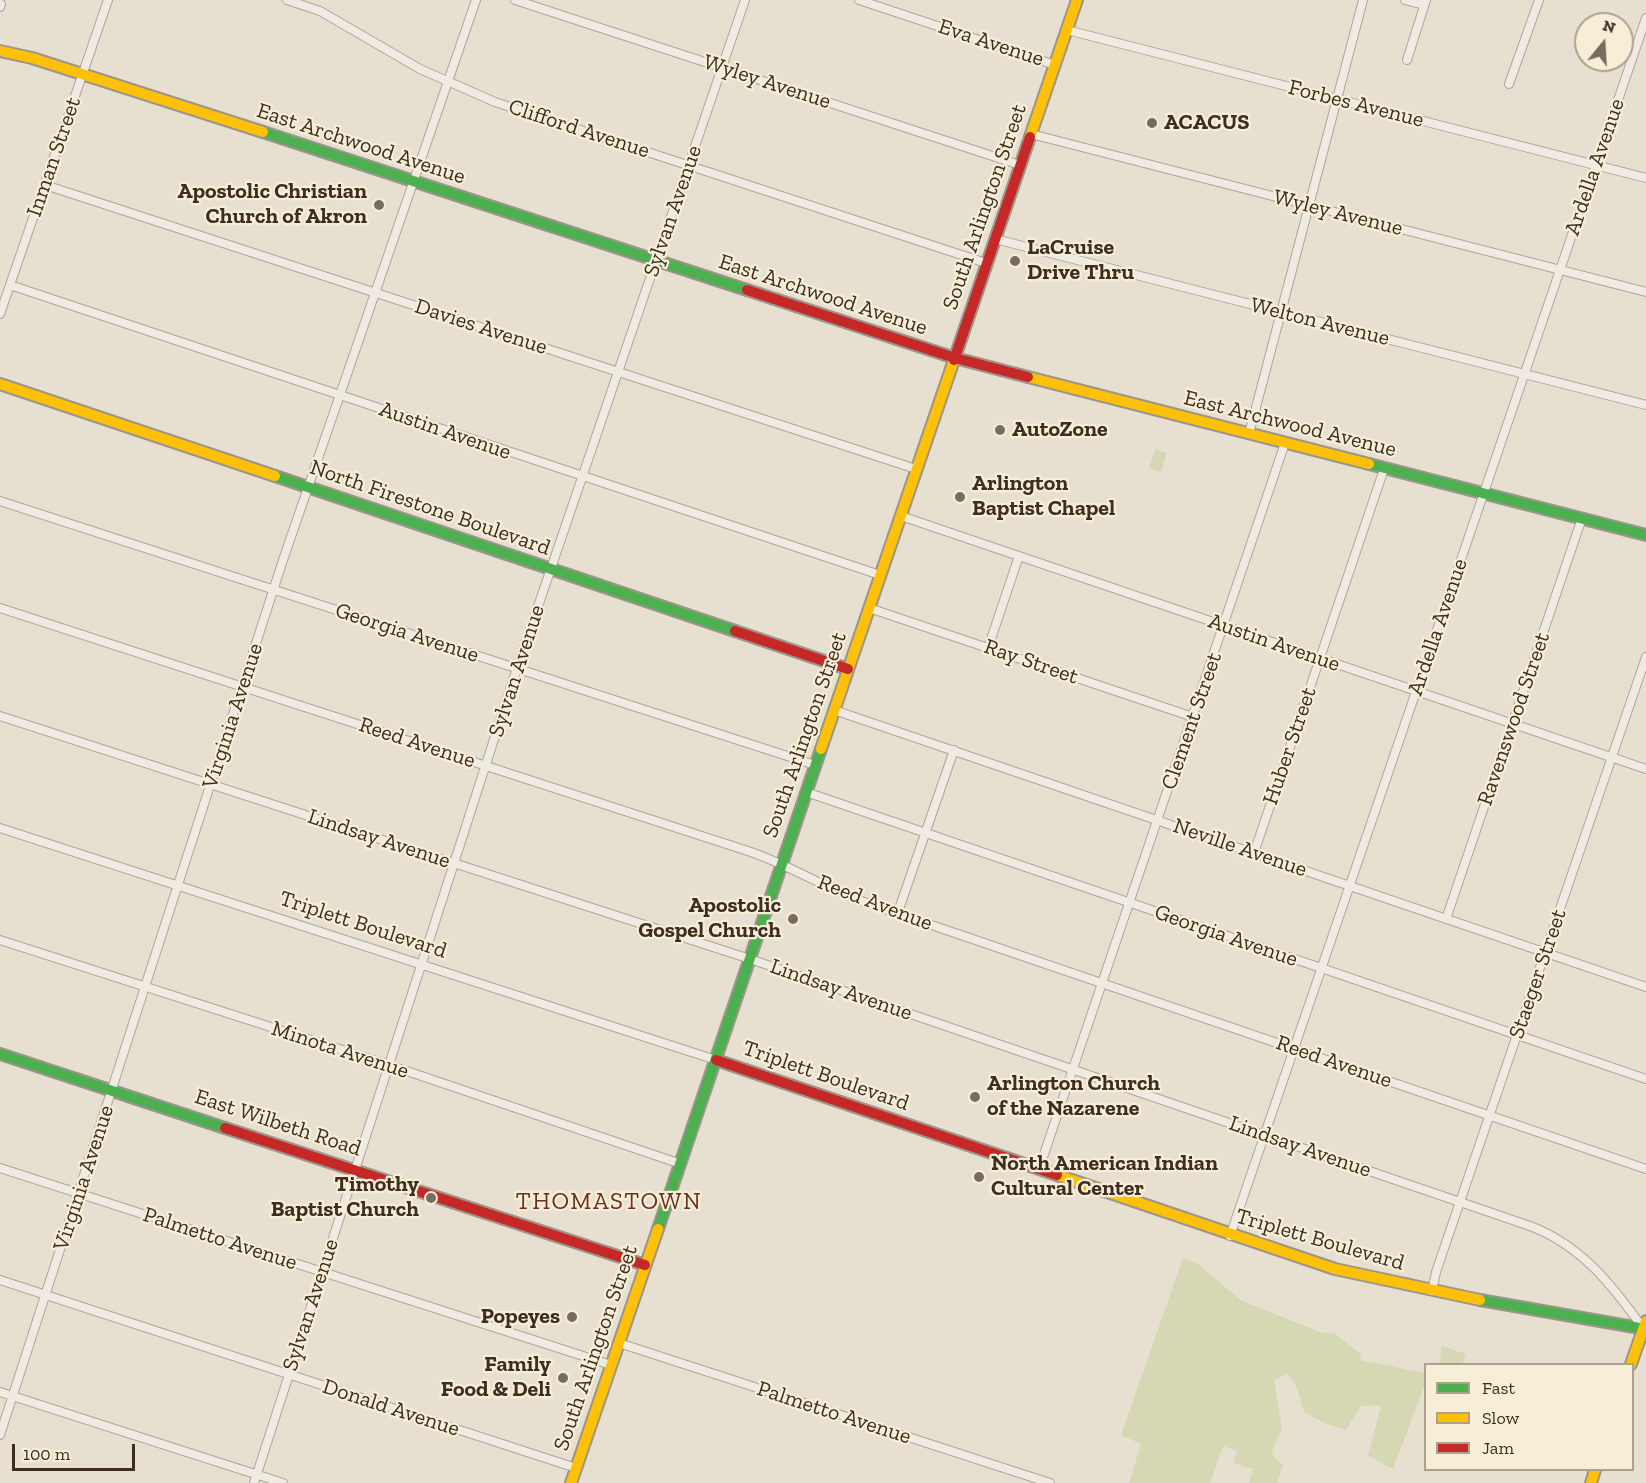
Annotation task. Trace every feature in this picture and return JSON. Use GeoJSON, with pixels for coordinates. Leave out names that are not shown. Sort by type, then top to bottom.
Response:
{"type":"FeatureCollection","features":[{"type":"Feature","properties":{"kind":"main road","name":"South Arlington Street"},"geometry":{"type":"LineString","coordinates":[[571,1483],[678,1163],[716,1060],[1077,0]]}},
{"type":"Feature","properties":{"kind":"main road","name":"East Archwood Avenue"},"geometry":{"type":"LineString","coordinates":[[0,51],[82,74],[955,358],[1646,535]]}},
{"type":"Feature","properties":{"kind":"main road","name":"North Firestone Boulevard"},"geometry":{"type":"LineString","coordinates":[[0,384],[848,669]]}},
{"type":"Feature","properties":{"kind":"main road","name":"East Wilbeth Road"},"geometry":{"type":"LineString","coordinates":[[0,1054],[645,1265]]}},
{"type":"Feature","properties":{"kind":"main road","name":"Triplett Boulevard"},"geometry":{"type":"LineString","coordinates":[[716,1060],[1230,1236],[1335,1269],[1432,1291],[1645,1326]]}},
{"type":"Feature","properties":{"kind":"main road"},"geometry":{"type":"LineString","coordinates":[[1632,1363],[1645,1326]]}},
{"type":"Feature","properties":{"kind":"street","name":"Inman Street"},"geometry":{"type":"LineString","coordinates":[[0,314],[108,0]]}},
{"type":"Feature","properties":{"kind":"street","name":"Clifford Avenue"},"geometry":{"type":"LineString","coordinates":[[287,0],[320,10],[448,83],[495,102],[986,263]]}},
{"type":"Feature","properties":{"kind":"street"},"geometry":{"type":"LineString","coordinates":[[320,10],[324,0]]}},
{"type":"Feature","properties":{"kind":"street","name":"Virginia Avenue"},"geometry":{"type":"LineString","coordinates":[[0,1435],[274,590],[476,0]]}},
{"type":"Feature","properties":{"kind":"street","name":"Wyley Avenue"},"geometry":{"type":"LineString","coordinates":[[515,0],[1020,165]]}},
{"type":"Feature","properties":{"kind":"street","name":"Sylvan Avenue"},"geometry":{"type":"LineString","coordinates":[[255,1479],[517,668],[745,0]]}},
{"type":"Feature","properties":{"kind":"street","name":"Eva Avenue"},"geometry":{"type":"LineString","coordinates":[[859,0],[1055,64]]}},
{"type":"Feature","properties":{"kind":"street"},"geometry":{"type":"LineString","coordinates":[[1249,434],[1363,0]]}},
{"type":"Feature","properties":{"kind":"street"},"geometry":{"type":"LineString","coordinates":[[1405,0],[1425,3],[1407,60]]}},
{"type":"Feature","properties":{"kind":"street"},"geometry":{"type":"LineString","coordinates":[[1509,84],[1539,0]]}},
{"type":"Feature","properties":{"kind":"street","name":"Ardella Avenue"},"geometry":{"type":"LineString","coordinates":[[1230,1236],[1646,18]]}},
{"type":"Feature","properties":{"kind":"street","name":"Forbes Avenue"},"geometry":{"type":"LineString","coordinates":[[1067,30],[1646,178]]}},
{"type":"Feature","properties":{"kind":"street","name":"Wyley Avenue"},"geometry":{"type":"LineString","coordinates":[[1031,134],[1646,292]]}},
{"type":"Feature","properties":{"kind":"street","name":"Davies Avenue"},"geometry":{"type":"LineString","coordinates":[[45,185],[916,468]]}},
{"type":"Feature","properties":{"kind":"street","name":"Welton Avenue"},"geometry":{"type":"LineString","coordinates":[[995,239],[1646,405]]}},
{"type":"Feature","properties":{"kind":"street","name":"Austin Avenue"},"geometry":{"type":"LineString","coordinates":[[10,285],[880,575]]}},
{"type":"Feature","properties":{"kind":"street","name":"Clement Street"},"geometry":{"type":"LineString","coordinates":[[1039,1169],[1225,626],[1285,443]]}},
{"type":"Feature","properties":{"kind":"street","name":"Huber Street"},"geometry":{"type":"LineString","coordinates":[[1254,853],[1384,469]]}},
{"type":"Feature","properties":{"kind":"street","name":"Georgia Avenue"},"geometry":{"type":"LineString","coordinates":[[0,501],[815,765]]}},
{"type":"Feature","properties":{"kind":"street","name":"Austin Avenue"},"geometry":{"type":"LineString","coordinates":[[901,516],[1646,769]]}},
{"type":"Feature","properties":{"kind":"street","name":"Ravenswood Street"},"geometry":{"type":"LineString","coordinates":[[1446,919],[1582,518]]}},
{"type":"Feature","properties":{"kind":"street"},"geometry":{"type":"LineString","coordinates":[[988,648],[1019,556]]}},
{"type":"Feature","properties":{"kind":"street","name":"Reed Avenue"},"geometry":{"type":"LineString","coordinates":[[0,608],[783,863],[837,892],[1646,1169]]}},
{"type":"Feature","properties":{"kind":"street","name":"Ray Street"},"geometry":{"type":"LineString","coordinates":[[869,608],[1193,717]]}},
{"type":"Feature","properties":{"kind":"street","name":"Staeger Street"},"geometry":{"type":"LineString","coordinates":[[1432,1291],[1436,1272],[1646,657]]}},
{"type":"Feature","properties":{"kind":"street","name":"Neville Avenue"},"geometry":{"type":"LineString","coordinates":[[834,710],[1545,953],[1645,985]]}},
{"type":"Feature","properties":{"kind":"street","name":"Lindsay Avenue"},"geometry":{"type":"LineString","coordinates":[[0,716],[750,959],[1539,1229],[1565,1242],[1596,1269],[1645,1326]]}},
{"type":"Feature","properties":{"kind":"street"},"geometry":{"type":"LineString","coordinates":[[898,912],[954,750]]}},
{"type":"Feature","properties":{"kind":"street","name":"Georgia Avenue"},"geometry":{"type":"LineString","coordinates":[[806,792],[1646,1079]]}},
{"type":"Feature","properties":{"kind":"street","name":"Triplett Boulevard"},"geometry":{"type":"LineString","coordinates":[[0,828],[716,1060]]}},
{"type":"Feature","properties":{"kind":"street","name":"Minota Avenue"},"geometry":{"type":"LineString","coordinates":[[0,940],[389,1065],[678,1163]]}},
{"type":"Feature","properties":{"kind":"street","name":"Palmetto Avenue"},"geometry":{"type":"LineString","coordinates":[[0,1168],[611,1365]]}},
{"type":"Feature","properties":{"kind":"street","name":"Donald Avenue"},"geometry":{"type":"LineString","coordinates":[[0,1280],[576,1468]]}},
{"type":"Feature","properties":{"kind":"street","name":"Palmetto Avenue"},"geometry":{"type":"LineString","coordinates":[[619,1343],[1050,1483]]}},
{"type":"Feature","properties":{"kind":"street"},"geometry":{"type":"LineString","coordinates":[[0,1392],[255,1479],[283,1483]]}},
{"type":"Feature","properties":{"kind":"green space"},"geometry":{"type":"Polygon","coordinates":[[[1155,449],[1167,453],[1161,472],[1149,468],[1155,449]]]}},
{"type":"Feature","properties":{"kind":"green space"},"geometry":{"type":"Polygon","coordinates":[[[1183,1258],[1199,1265],[1242,1301],[1320,1332],[1335,1334],[1361,1354],[1360,1360],[1424,1373],[1424,1387],[1393,1469],[1368,1456],[1381,1405],[1361,1406],[1346,1430],[1326,1424],[1304,1412],[1297,1388],[1287,1374],[1274,1380],[1282,1428],[1271,1454],[1283,1465],[1277,1483],[1249,1483],[1253,1469],[1233,1463],[1237,1451],[1223,1446],[1210,1483],[1129,1483],[1141,1444],[1121,1435],[1183,1258]]]}},
{"type":"Feature","properties":{"kind":"green space"},"geometry":{"type":"Polygon","coordinates":[[[1442,1346],[1466,1354],[1462,1363],[1439,1363],[1442,1346]]]}},
{"type":"Feature","properties":{"kind":"traffic: fast"},"geometry":{"type":"LineString","coordinates":[[263,132],[747,290]]}},
{"type":"Feature","properties":{"kind":"traffic: fast"},"geometry":{"type":"LineString","coordinates":[[1369,464],[1646,535]]}},
{"type":"Feature","properties":{"kind":"traffic: fast"},"geometry":{"type":"LineString","coordinates":[[275,476],[735,631]]}},
{"type":"Feature","properties":{"kind":"traffic: fast"},"geometry":{"type":"LineString","coordinates":[[658,1229],[821,749]]}},
{"type":"Feature","properties":{"kind":"traffic: fast"},"geometry":{"type":"LineString","coordinates":[[0,1054],[225,1128]]}},
{"type":"Feature","properties":{"kind":"traffic: fast"},"geometry":{"type":"LineString","coordinates":[[1480,1300],[1646,1329]]}},
{"type":"Feature","properties":{"kind":"traffic: slow"},"geometry":{"type":"LineString","coordinates":[[1030,137],[1077,0]]}},
{"type":"Feature","properties":{"kind":"traffic: slow"},"geometry":{"type":"LineString","coordinates":[[0,51],[32,58],[263,132]]}},
{"type":"Feature","properties":{"kind":"traffic: slow"},"geometry":{"type":"LineString","coordinates":[[821,749],[954,360]]}},
{"type":"Feature","properties":{"kind":"traffic: slow"},"geometry":{"type":"LineString","coordinates":[[1028,377],[1369,464]]}},
{"type":"Feature","properties":{"kind":"traffic: slow"},"geometry":{"type":"LineString","coordinates":[[0,384],[275,476]]}},
{"type":"Feature","properties":{"kind":"traffic: slow"},"geometry":{"type":"LineString","coordinates":[[1057,1175],[1335,1269],[1480,1300]]}},
{"type":"Feature","properties":{"kind":"traffic: slow"},"geometry":{"type":"LineString","coordinates":[[571,1483],[658,1229]]}},
{"type":"Feature","properties":{"kind":"traffic: slow"},"geometry":{"type":"LineString","coordinates":[[1631,1363],[1646,1321]]}},
{"type":"Feature","properties":{"kind":"traffic: slow"},"geometry":{"type":"LineString","coordinates":[[1591,1483],[1595,1471]]}},
{"type":"Feature","properties":{"kind":"traffic: jam"},"geometry":{"type":"LineString","coordinates":[[954,360],[1030,137]]}},
{"type":"Feature","properties":{"kind":"traffic: jam"},"geometry":{"type":"LineString","coordinates":[[747,290],[955,358],[1028,377]]}},
{"type":"Feature","properties":{"kind":"traffic: jam"},"geometry":{"type":"LineString","coordinates":[[735,631],[848,669]]}},
{"type":"Feature","properties":{"kind":"traffic: jam"},"geometry":{"type":"LineString","coordinates":[[716,1060],[1057,1175]]}},
{"type":"Feature","properties":{"kind":"traffic: jam"},"geometry":{"type":"LineString","coordinates":[[225,1128],[645,1265]]}},
{"type":"Feature","properties":{"kind":"place","name":"ACACUS"},"geometry":{"type":"Point","coordinates":[1152,123]}},
{"type":"Feature","properties":{"kind":"place","name":"Apostolic Christian Church of Akron"},"geometry":{"type":"Point","coordinates":[379,205]}},
{"type":"Feature","properties":{"kind":"place","name":"LaCruise Drive Thru"},"geometry":{"type":"Point","coordinates":[1015,261]}},
{"type":"Feature","properties":{"kind":"place","name":"AutoZone"},"geometry":{"type":"Point","coordinates":[1000,430]}},
{"type":"Feature","properties":{"kind":"place","name":"Arlington Baptist Chapel"},"geometry":{"type":"Point","coordinates":[960,497]}},
{"type":"Feature","properties":{"kind":"place","name":"Apostolic Gospel Church"},"geometry":{"type":"Point","coordinates":[793,919]}},
{"type":"Feature","properties":{"kind":"place","name":"Arlington Church of the Nazarene"},"geometry":{"type":"Point","coordinates":[975,1097]}},
{"type":"Feature","properties":{"kind":"place","name":"North American Indian Cultural Center"},"geometry":{"type":"Point","coordinates":[979,1177]}},
{"type":"Feature","properties":{"kind":"place","name":"Timothy Baptist Church"},"geometry":{"type":"Point","coordinates":[431,1198]}},
{"type":"Feature","properties":{"kind":"place","name":"Popeyes"},"geometry":{"type":"Point","coordinates":[572,1317]}},
{"type":"Feature","properties":{"kind":"place","name":"Family Food & Deli"},"geometry":{"type":"Point","coordinates":[563,1378]}},
{"type":"Feature","properties":{"kind":"district","name":"THOMASTOWN"},"geometry":{"type":"Point","coordinates":[609,1202]}}]}
